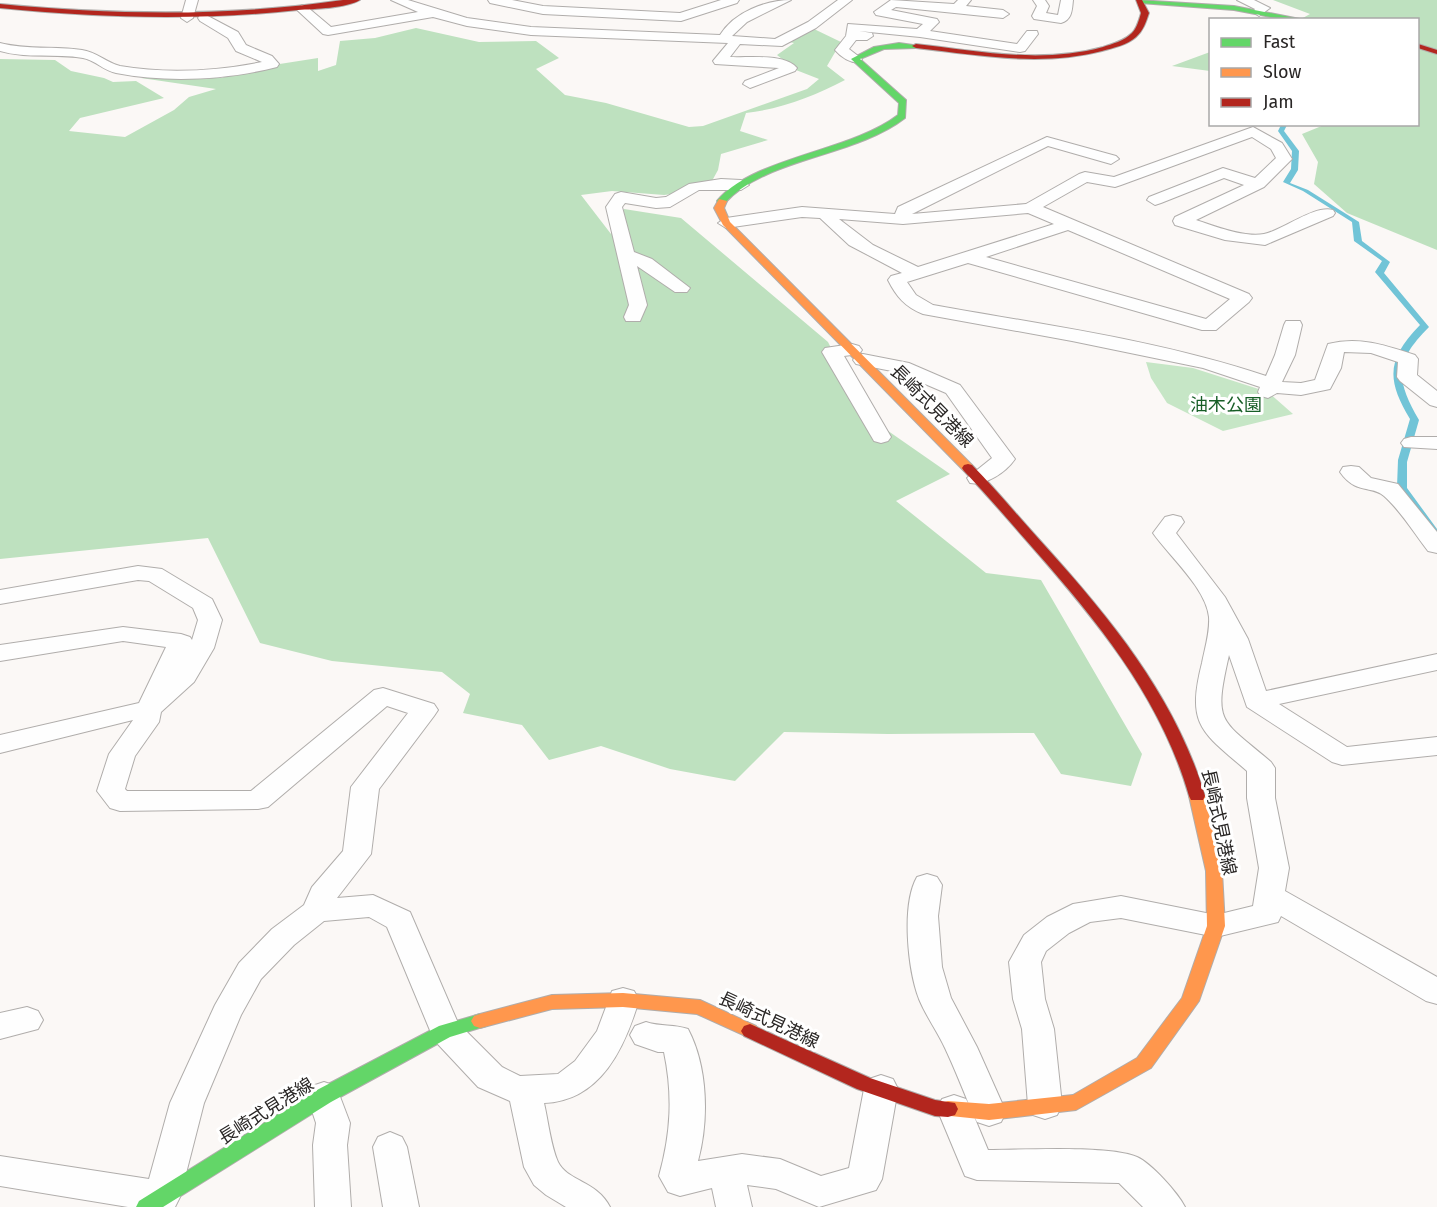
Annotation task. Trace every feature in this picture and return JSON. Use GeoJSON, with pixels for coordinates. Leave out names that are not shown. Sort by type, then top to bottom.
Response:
{"type":"FeatureCollection","features":[{"type":"Feature","properties":{"kind":"main road"},"geometry":{"type":"LineString","coordinates":[[0,6],[111,18],[204,18],[302,9],[357,0]]}},
{"type":"Feature","properties":{"kind":"main road"},"geometry":{"type":"LineString","coordinates":[[1139,1],[1234,8],[1291,18]]}},
{"type":"Feature","properties":{"kind":"main road"},"geometry":{"type":"LineString","coordinates":[[726,223],[719,208],[725,194],[759,176],[872,135],[890,126],[902,116],[903,102],[855,59],[869,49],[890,45],[1030,58],[1067,57],[1097,52],[1131,39],[1140,30],[1145,13],[1139,1]]}},
{"type":"Feature","properties":{"kind":"main road"},"geometry":{"type":"LineString","coordinates":[[1419,46],[1437,52]]}},
{"type":"Feature","properties":{"kind":"main road","name":"長崎式見港線"},"geometry":{"type":"LineString","coordinates":[[167,1200],[324,1096],[446,1031],[552,1002],[623,1000],[700,1007],[864,1084],[935,1108],[989,1112],[1076,1102],[1144,1063],[1190,1001],[1216,926],[1214,871],[1191,772],[1153,694],[1093,609],[978,478],[726,223]]}},
{"type":"Feature","properties":{"kind":"street"},"geometry":{"type":"LineString","coordinates":[[187,18],[192,0]]}},
{"type":"Feature","properties":{"kind":"street"},"geometry":{"type":"LineString","coordinates":[[397,0],[465,22],[518,29],[777,43],[812,25],[846,0]]}},
{"type":"Feature","properties":{"kind":"street"},"geometry":{"type":"LineString","coordinates":[[494,0],[543,10],[681,17],[733,0]]}},
{"type":"Feature","properties":{"kind":"street"},"geometry":{"type":"LineString","coordinates":[[589,13],[598,0]]}},
{"type":"Feature","properties":{"kind":"street"},"geometry":{"type":"LineString","coordinates":[[750,84],[790,68],[777,63],[720,61],[731,39],[730,27],[785,0]]}},
{"type":"Feature","properties":{"kind":"street"},"geometry":{"type":"LineString","coordinates":[[1039,0],[1044,6],[1038,16],[1054,28]]}},
{"type":"Feature","properties":{"kind":"street"},"geometry":{"type":"LineString","coordinates":[[1015,32],[1032,34],[1054,28],[1066,13],[1067,0]]}},
{"type":"Feature","properties":{"kind":"street"},"geometry":{"type":"LineString","coordinates":[[1243,0],[1264,8],[1259,12]]}},
{"type":"Feature","properties":{"kind":"street"},"geometry":{"type":"LineString","coordinates":[[855,59],[842,50],[845,34],[853,23],[880,12],[894,3],[963,6],[998,16]]}},
{"type":"Feature","properties":{"kind":"street"},"geometry":{"type":"LineString","coordinates":[[302,9],[328,31],[436,14]]}},
{"type":"Feature","properties":{"kind":"street"},"geometry":{"type":"LineString","coordinates":[[518,29],[543,10]]}},
{"type":"Feature","properties":{"kind":"street"},"geometry":{"type":"LineString","coordinates":[[880,12],[933,22],[920,33]]}},
{"type":"Feature","properties":{"kind":"street"},"geometry":{"type":"LineString","coordinates":[[673,36],[681,17]]}},
{"type":"Feature","properties":{"kind":"street"},"geometry":{"type":"LineString","coordinates":[[0,47],[11,51],[92,56],[113,69],[142,71],[185,73],[242,70],[272,64],[267,58],[241,48],[233,35],[204,18]]}},
{"type":"Feature","properties":{"kind":"street"},"geometry":{"type":"LineString","coordinates":[[812,25],[845,34],[896,37],[958,50]]}},
{"type":"Feature","properties":{"kind":"street"},"geometry":{"type":"LineString","coordinates":[[845,34],[920,33],[1042,50]]}},
{"type":"Feature","properties":{"kind":"street"},"geometry":{"type":"LineString","coordinates":[[1020,48],[1032,34]]}},
{"type":"Feature","properties":{"kind":"street"},"geometry":{"type":"LineString","coordinates":[[726,223],[802,212],[903,219],[969,216],[1030,208],[1085,177],[1115,182],[1253,131],[1277,146],[1284,159],[1258,184],[1181,221],[1225,235],[1265,240],[1327,213]]}},
{"type":"Feature","properties":{"kind":"street"},"geometry":{"type":"LineString","coordinates":[[903,219],[904,210],[1047,141],[1105,158],[1079,168],[1085,177]]}},
{"type":"Feature","properties":{"kind":"street"},"geometry":{"type":"LineString","coordinates":[[1155,200],[1223,173],[1258,184]]}},
{"type":"Feature","properties":{"kind":"street"},"geometry":{"type":"LineString","coordinates":[[633,317],[638,305],[614,207],[621,197],[656,203],[670,202],[681,192],[699,185],[741,185]]}},
{"type":"Feature","properties":{"kind":"street"},"geometry":{"type":"LineString","coordinates":[[970,258],[1209,326],[1243,298],[1030,208]]}},
{"type":"Feature","properties":{"kind":"street"},"geometry":{"type":"LineString","coordinates":[[824,213],[837,229],[864,247],[918,274]]}},
{"type":"Feature","properties":{"kind":"street"},"geometry":{"type":"LineString","coordinates":[[1068,225],[897,280],[902,292],[913,305],[930,310],[1072,335],[1208,363],[1270,389],[1301,389],[1323,385],[1331,368],[1335,348],[1350,345],[1408,358],[1407,376],[1437,401]]}},
{"type":"Feature","properties":{"kind":"street"},"geometry":{"type":"LineString","coordinates":[[626,255],[646,263],[681,288]]}},
{"type":"Feature","properties":{"kind":"street"},"geometry":{"type":"LineString","coordinates":[[1270,389],[1293,325]]}},
{"type":"Feature","properties":{"kind":"street"},"geometry":{"type":"LineString","coordinates":[[880,437],[832,352],[857,355],[902,367],[953,388],[1004,459],[978,478]]}},
{"type":"Feature","properties":{"kind":"street"},"geometry":{"type":"LineString","coordinates":[[1411,443],[1437,443]]}},
{"type":"Feature","properties":{"kind":"street"},"geometry":{"type":"LineString","coordinates":[[1351,472],[1364,483],[1390,489],[1430,548]]}},
{"type":"Feature","properties":{"kind":"street"},"geometry":{"type":"LineString","coordinates":[[1173,522],[1164,533],[1200,576],[1236,639],[1256,701],[1342,756],[1437,746]]}},
{"type":"Feature","properties":{"kind":"street"},"geometry":{"type":"LineString","coordinates":[[0,597],[138,573],[154,574],[204,604],[210,620],[202,648],[181,682],[149,709],[107,717],[0,744]]}},
{"type":"Feature","properties":{"kind":"street"},"geometry":{"type":"LineString","coordinates":[[1045,1105],[1038,1029],[1029,999],[1025,962],[1035,943],[1058,925],[1084,912],[1121,907],[1216,926],[1267,914],[1274,868],[1262,798],[1261,768],[1215,728],[1208,707],[1209,689],[1220,639],[1221,615]]}},
{"type":"Feature","properties":{"kind":"street"},"geometry":{"type":"LineString","coordinates":[[0,653],[123,634],[181,642],[149,709],[146,722],[122,754],[111,791],[120,801],[258,800],[383,696],[425,710],[365,787],[357,854],[322,895],[317,911]]}},
{"type":"Feature","properties":{"kind":"street"},"geometry":{"type":"LineString","coordinates":[[1256,701],[1437,662]]}},
{"type":"Feature","properties":{"kind":"street"},"geometry":{"type":"LineString","coordinates":[[927,885],[923,916],[926,967],[935,999],[961,1047],[989,1112]]}},
{"type":"Feature","properties":{"kind":"street"},"geometry":{"type":"LineString","coordinates":[[1270,896],[1437,992]]}},
{"type":"Feature","properties":{"kind":"street"},"geometry":{"type":"LineString","coordinates":[[0,1171],[167,1200],[187,1103],[226,1014],[250,971],[282,937],[317,911],[373,906],[399,920],[446,1031],[490,1077],[505,1085],[524,1090],[550,1089],[566,1086],[587,1071],[612,1035],[623,1000]]}},
{"type":"Feature","properties":{"kind":"street"},"geometry":{"type":"LineString","coordinates":[[646,1035],[658,1039],[677,1038],[679,1042],[689,1101],[689,1131],[678,1179],[681,1181],[726,1170],[742,1169],[780,1174],[820,1192],[864,1179],[881,1089]]}},
{"type":"Feature","properties":{"kind":"street"},"geometry":{"type":"LineString","coordinates":[[524,1090],[542,1167],[547,1177],[586,1199],[592,1207]]}},
{"type":"Feature","properties":{"kind":"street"},"geometry":{"type":"LineString","coordinates":[[324,1096],[333,1123],[330,1145],[333,1207]]}},
{"type":"Feature","properties":{"kind":"street"},"geometry":{"type":"LineString","coordinates":[[954,1109],[977,1165],[1087,1166],[1128,1169],[1167,1207]]}},
{"type":"Feature","properties":{"kind":"street"},"geometry":{"type":"LineString","coordinates":[[390,1147],[401,1207]]}},
{"type":"Feature","properties":{"kind":"street"},"geometry":{"type":"LineString","coordinates":[[726,1170],[734,1207]]}},
{"type":"Feature","properties":{"kind":"green space"},"geometry":{"type":"Polygon","coordinates":[[[1273,0],[1437,0],[1437,250],[1347,213],[1314,184],[1318,162],[1302,134],[1322,126],[1419,126],[1419,18],[1303,18],[1310,14],[1273,0]]]}},
{"type":"Feature","properties":{"kind":"green space"},"geometry":{"type":"Polygon","coordinates":[[[416,28],[479,42],[536,41],[559,58],[536,69],[565,95],[606,103],[689,127],[703,126],[807,89],[819,79],[796,70],[777,55],[794,43],[776,39],[814,29],[841,42],[827,66],[845,80],[797,101],[746,113],[740,131],[768,140],[721,154],[718,170],[707,190],[664,195],[612,191],[581,195],[611,234],[624,209],[681,218],[828,342],[838,362],[881,426],[950,474],[896,501],[986,573],[1041,580],[1142,754],[1131,786],[1061,774],[1034,733],[784,732],[735,781],[670,769],[601,746],[549,760],[522,725],[463,713],[470,694],[442,672],[332,661],[260,643],[208,538],[0,559],[0,59],[55,60],[71,71],[113,82],[136,81],[164,98],[80,118],[69,131],[125,137],[174,110],[189,97],[216,89],[141,78],[182,73],[222,78],[241,68],[318,58],[318,71],[336,65],[340,41],[375,38],[416,28]]]}},
{"type":"Feature","properties":{"kind":"green space"},"geometry":{"type":"Polygon","coordinates":[[[1209,52],[1209,71],[1172,66],[1209,52]]]}},
{"type":"Feature","properties":{"kind":"green space","name":"油木公園"},"geometry":{"type":"Polygon","coordinates":[[[1146,362],[1193,368],[1268,392],[1293,414],[1223,431],[1167,403],[1151,378],[1146,362]]]}},
{"type":"Feature","properties":{"kind":"water"},"geometry":{"type":"Polygon","coordinates":[[[1280,126],[1286,126],[1284,131],[1299,151],[1298,170],[1290,183],[1308,190],[1359,222],[1362,241],[1390,262],[1384,273],[1429,327],[1410,350],[1402,371],[1406,393],[1419,420],[1407,462],[1407,488],[1437,529],[1437,543],[1397,487],[1398,460],[1410,419],[1397,392],[1394,370],[1401,348],[1420,325],[1375,272],[1382,261],[1354,241],[1352,222],[1303,191],[1283,182],[1291,169],[1292,151],[1278,131],[1280,126]]]}},
{"type":"Feature","properties":{"kind":"traffic: fast"},"geometry":{"type":"LineString","coordinates":[[1140,1],[1234,8],[1291,18]]}},
{"type":"Feature","properties":{"kind":"traffic: fast"},"geometry":{"type":"LineString","coordinates":[[722,201],[730,192],[766,173],[870,136],[902,116],[903,102],[855,59],[884,46],[916,46]]}},
{"type":"Feature","properties":{"kind":"traffic: fast"},"geometry":{"type":"LineString","coordinates":[[146,1207],[324,1096],[445,1031],[480,1021]]}},
{"type":"Feature","properties":{"kind":"traffic: slow"},"geometry":{"type":"LineString","coordinates":[[722,201],[719,208],[726,223],[968,468]]}},
{"type":"Feature","properties":{"kind":"traffic: slow"},"geometry":{"type":"LineString","coordinates":[[948,1109],[989,1112],[1076,1102],[1144,1063],[1190,1001],[1216,926],[1214,871],[1197,796]]}},
{"type":"Feature","properties":{"kind":"traffic: slow"},"geometry":{"type":"LineString","coordinates":[[480,1021],[552,1002],[623,1000],[700,1007],[750,1031]]}},
{"type":"Feature","properties":{"kind":"traffic: jam"},"geometry":{"type":"LineString","coordinates":[[0,6],[91,14],[179,16],[267,12],[357,0]]}},
{"type":"Feature","properties":{"kind":"traffic: jam"},"geometry":{"type":"LineString","coordinates":[[916,46],[1009,57],[1079,55],[1132,37],[1145,13],[1139,0]]}},
{"type":"Feature","properties":{"kind":"traffic: jam"},"geometry":{"type":"LineString","coordinates":[[1419,46],[1437,52]]}},
{"type":"Feature","properties":{"kind":"traffic: jam"},"geometry":{"type":"LineString","coordinates":[[968,468],[1062,573],[1133,663],[1173,729],[1187,762],[1197,796]]}},
{"type":"Feature","properties":{"kind":"traffic: jam"},"geometry":{"type":"LineString","coordinates":[[750,1031],[864,1084],[935,1108],[948,1109]]}}]}
